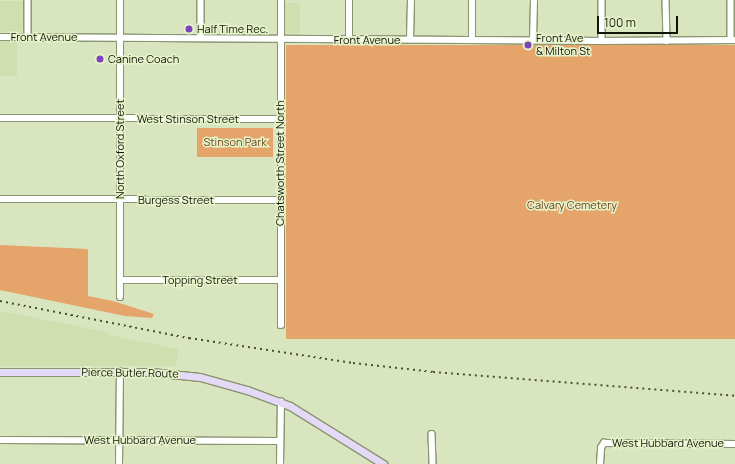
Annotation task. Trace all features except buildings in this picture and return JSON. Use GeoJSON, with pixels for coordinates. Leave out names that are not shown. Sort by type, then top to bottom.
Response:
{"type":"FeatureCollection","features":[{"type":"Feature","properties":{"kind":"main road","name":"Pierce Butler Route"},"geometry":{"type":"LineString","coordinates":[[0,372],[164,372],[194,376],[224,383],[280,402],[300,412],[383,464]]}},
{"type":"Feature","properties":{"kind":"street"},"geometry":{"type":"LineString","coordinates":[[28,0],[28,37]]}},
{"type":"Feature","properties":{"kind":"street","name":"North Oxford Street"},"geometry":{"type":"LineString","coordinates":[[120,0],[120,297]]}},
{"type":"Feature","properties":{"kind":"street"},"geometry":{"type":"LineString","coordinates":[[201,0],[201,37]]}},
{"type":"Feature","properties":{"kind":"street","name":"Chatsworth Street North"},"geometry":{"type":"LineString","coordinates":[[280,0],[281,325]]}},
{"type":"Feature","properties":{"kind":"street"},"geometry":{"type":"LineString","coordinates":[[349,0],[349,40]]}},
{"type":"Feature","properties":{"kind":"street"},"geometry":{"type":"LineString","coordinates":[[410,40],[411,0]]}},
{"type":"Feature","properties":{"kind":"street"},"geometry":{"type":"LineString","coordinates":[[472,0],[472,40]]}},
{"type":"Feature","properties":{"kind":"street"},"geometry":{"type":"LineString","coordinates":[[533,41],[534,0]]}},
{"type":"Feature","properties":{"kind":"street"},"geometry":{"type":"LineString","coordinates":[[602,0],[602,41]]}},
{"type":"Feature","properties":{"kind":"street"},"geometry":{"type":"LineString","coordinates":[[666,0],[667,41]]}},
{"type":"Feature","properties":{"kind":"street"},"geometry":{"type":"LineString","coordinates":[[731,0],[733,40]]}},
{"type":"Feature","properties":{"kind":"street","name":"Front Avenue"},"geometry":{"type":"LineString","coordinates":[[0,37],[201,37],[349,40],[533,41],[733,40]]}},
{"type":"Feature","properties":{"kind":"street","name":"West Stinson Street"},"geometry":{"type":"LineString","coordinates":[[0,118],[280,119]]}},
{"type":"Feature","properties":{"kind":"street","name":"Burgess Street"},"geometry":{"type":"LineString","coordinates":[[0,199],[280,200]]}},
{"type":"Feature","properties":{"kind":"street","name":"Topping Street"},"geometry":{"type":"LineString","coordinates":[[120,280],[280,280]]}},
{"type":"Feature","properties":{"kind":"street"},"geometry":{"type":"LineString","coordinates":[[119,464],[120,372]]}},
{"type":"Feature","properties":{"kind":"street"},"geometry":{"type":"LineString","coordinates":[[280,402],[280,464]]}},
{"type":"Feature","properties":{"kind":"street"},"geometry":{"type":"LineString","coordinates":[[432,434],[433,464]]}},
{"type":"Feature","properties":{"kind":"street","name":"West Hubbard Avenue"},"geometry":{"type":"LineString","coordinates":[[0,440],[280,441]]}},
{"type":"Feature","properties":{"kind":"street","name":"West Hubbard Avenue"},"geometry":{"type":"LineString","coordinates":[[600,464],[602,444],[735,444]]}},
{"type":"Feature","properties":{"kind":"shaded area"},"geometry":{"type":"Polygon","coordinates":[[[0,1],[25,1],[25,28],[21,32],[0,32],[0,1]]]}},
{"type":"Feature","properties":{"kind":"shaded area"},"geometry":{"type":"Polygon","coordinates":[[[285,3],[300,3],[300,33],[289,33],[285,30],[285,3]]]}},
{"type":"Feature","properties":{"kind":"shaded area"},"geometry":{"type":"Polygon","coordinates":[[[0,42],[17,42],[17,76],[0,76],[0,42]]]}},
{"type":"Feature","properties":{"kind":"shaded area"},"geometry":{"type":"Polygon","coordinates":[[[0,311],[107,332],[110,335],[179,349],[176,366],[0,366],[0,311]]]}},
{"type":"Feature","properties":{"kind":"green space","name":"Calvary Cemetery"},"geometry":{"type":"Polygon","coordinates":[[[286,45],[735,45],[735,339],[286,339],[286,45]]]}},
{"type":"Feature","properties":{"kind":"green space","name":"Stinson Park"},"geometry":{"type":"Polygon","coordinates":[[[197,128],[273,128],[273,157],[197,157],[197,128]]]}},
{"type":"Feature","properties":{"kind":"green space"},"geometry":{"type":"Polygon","coordinates":[[[0,245],[88,249],[88,296],[113,301],[154,314],[152,318],[125,316],[0,290],[0,245]]]}},
{"type":"Feature","properties":{"kind":"railway"},"geometry":{"type":"LineString","coordinates":[[0,301],[189,338],[353,363],[433,372],[735,396]]}},
{"type":"Feature","properties":{"kind":"place","name":"Half Time Rec."},"geometry":{"type":"Point","coordinates":[189,29]}},
{"type":"Feature","properties":{"kind":"place","name":"Front Ave & Milton St"},"geometry":{"type":"Point","coordinates":[528,45]}},
{"type":"Feature","properties":{"kind":"place","name":"Canine Coach"},"geometry":{"type":"Point","coordinates":[100,59]}}]}
